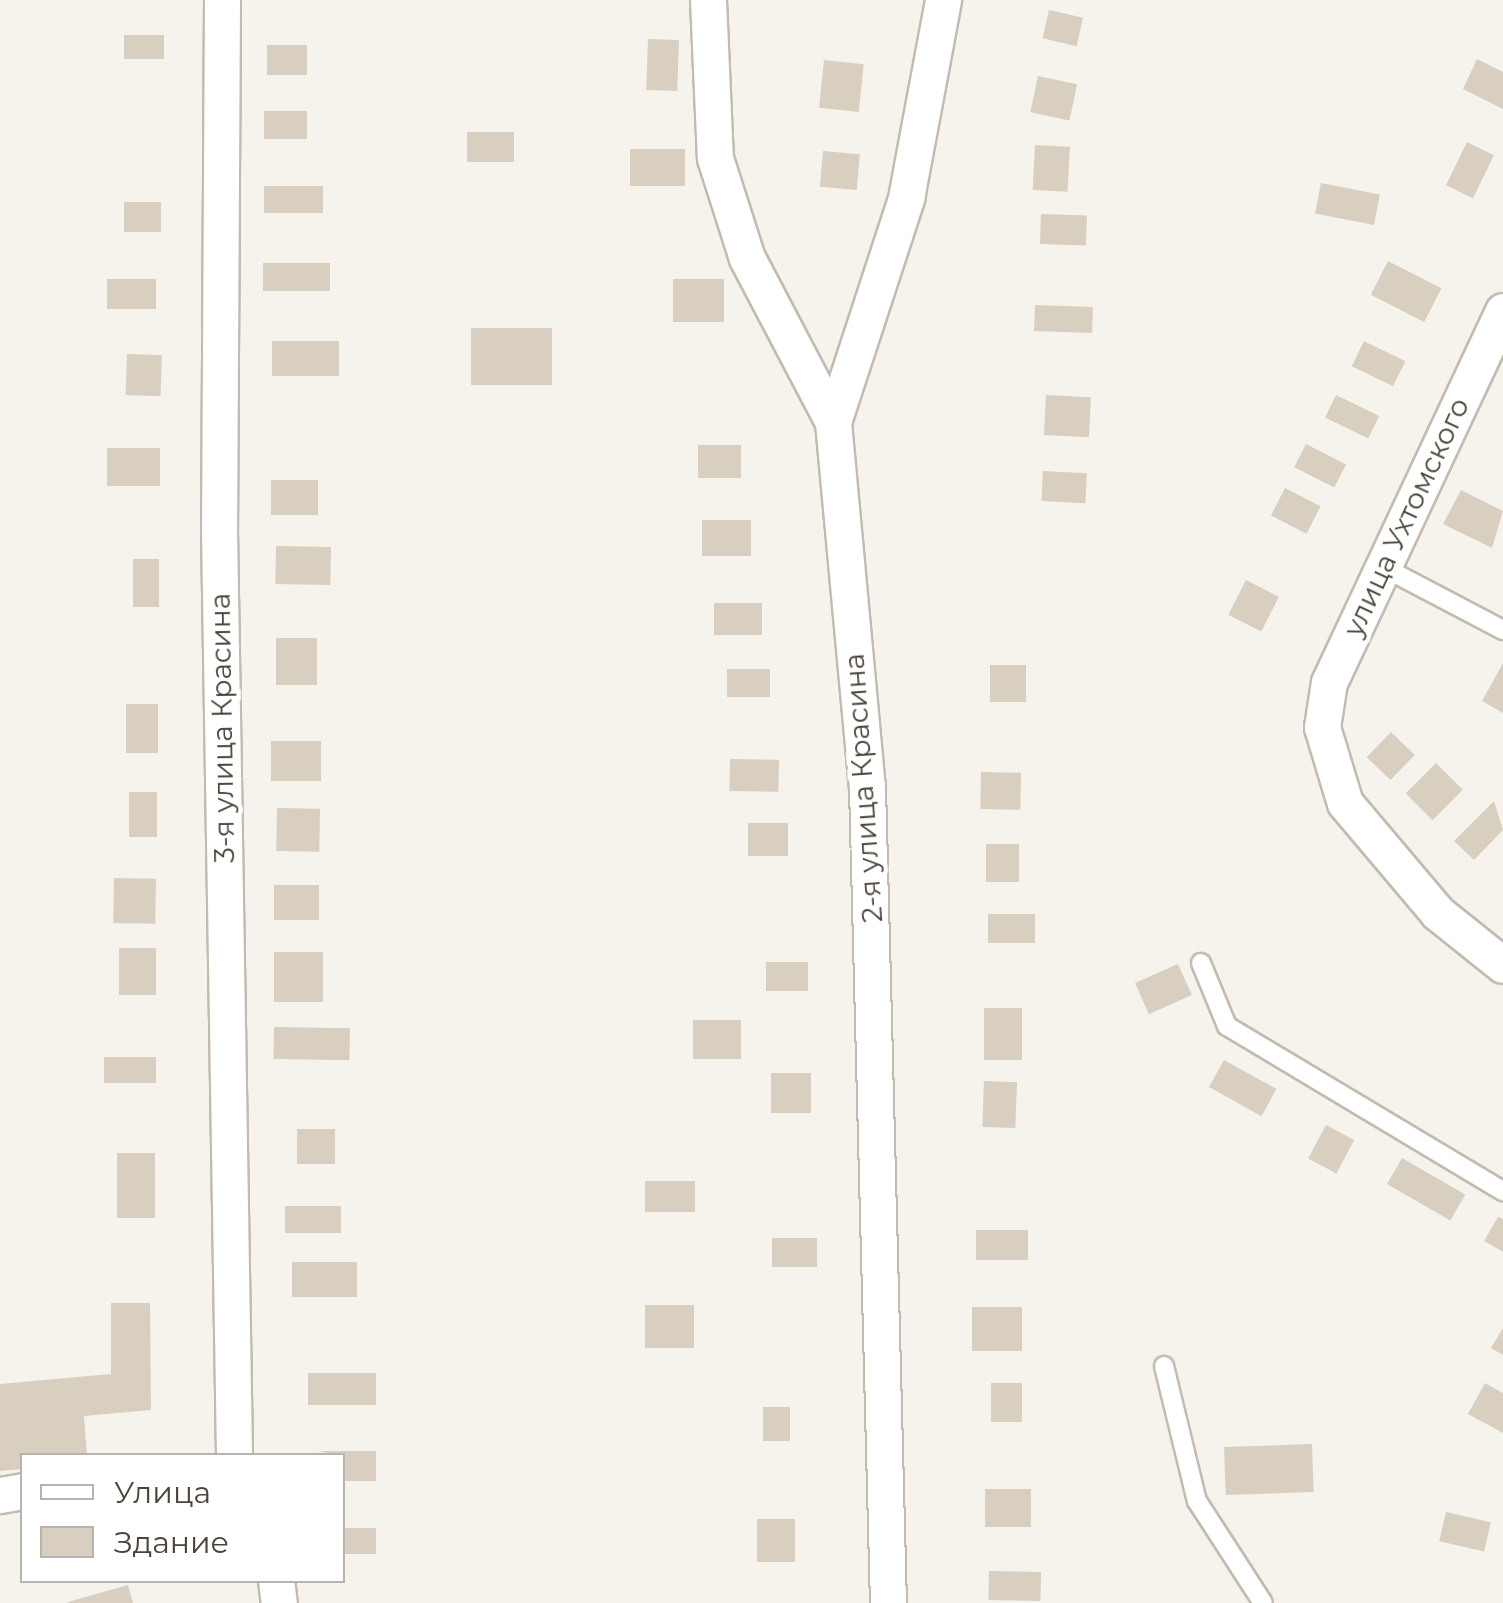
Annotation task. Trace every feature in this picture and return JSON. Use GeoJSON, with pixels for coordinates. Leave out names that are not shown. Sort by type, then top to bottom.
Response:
{"type":"FeatureCollection","features":[{"type":"Feature","properties":{"kind":"street","name":"3-я улица Красина"},"geometry":{"type":"LineString","coordinates":[[222,0],[219,530],[234,1453]]}},
{"type":"Feature","properties":{"kind":"street","name":"2-я улица Красина"},"geometry":{"type":"LineString","coordinates":[[708,0],[715,158],[746,258],[833,422],[867,786],[888,1603]]}},
{"type":"Feature","properties":{"kind":"street"},"geometry":{"type":"LineString","coordinates":[[833,422],[906,198],[943,0]]}},
{"type":"Feature","properties":{"kind":"street","name":"улица Ухтомского"},"geometry":{"type":"LineString","coordinates":[[1503,311],[1330,682],[1322,728],[1344,803],[1438,913],[1503,966]]}},
{"type":"Feature","properties":{"kind":"lane"},"geometry":{"type":"LineString","coordinates":[[1383,567],[1503,630]]}},
{"type":"Feature","properties":{"kind":"lane"},"geometry":{"type":"LineString","coordinates":[[1200,963],[1228,1026],[1503,1191]]}},
{"type":"Feature","properties":{"kind":"lane"},"geometry":{"type":"LineString","coordinates":[[1164,1366],[1197,1501],[1263,1603]]}},
{"type":"Feature","properties":{"kind":"building"},"geometry":{"type":"Polygon","coordinates":[[[1049,10],[1083,18],[1077,46],[1042,38],[1049,10]]]}},
{"type":"Feature","properties":{"kind":"building"},"geometry":{"type":"Polygon","coordinates":[[[124,35],[164,35],[164,59],[124,59],[124,35]]]}},
{"type":"Feature","properties":{"kind":"building"},"geometry":{"type":"Polygon","coordinates":[[[648,39],[679,40],[677,91],[646,90],[648,39]]]}},
{"type":"Feature","properties":{"kind":"building"},"geometry":{"type":"Polygon","coordinates":[[[267,45],[307,45],[307,75],[267,75],[267,45]]]}},
{"type":"Feature","properties":{"kind":"building"},"geometry":{"type":"Polygon","coordinates":[[[1477,59],[1503,72],[1503,109],[1463,89],[1477,59]]]}},
{"type":"Feature","properties":{"kind":"building"},"geometry":{"type":"Polygon","coordinates":[[[824,60],[864,64],[859,112],[819,108],[824,60]]]}},
{"type":"Feature","properties":{"kind":"building"},"geometry":{"type":"Polygon","coordinates":[[[1038,76],[1077,84],[1069,121],[1030,112],[1038,76]]]}},
{"type":"Feature","properties":{"kind":"building"},"geometry":{"type":"Polygon","coordinates":[[[264,111],[307,111],[307,139],[264,139],[264,111]]]}},
{"type":"Feature","properties":{"kind":"building"},"geometry":{"type":"Polygon","coordinates":[[[467,132],[514,132],[514,162],[467,162],[467,132]]]}},
{"type":"Feature","properties":{"kind":"building"},"geometry":{"type":"Polygon","coordinates":[[[1467,142],[1494,155],[1473,198],[1446,185],[1467,142]]]}},
{"type":"Feature","properties":{"kind":"building"},"geometry":{"type":"Polygon","coordinates":[[[1035,145],[1070,147],[1068,192],[1033,190],[1035,145]]]}},
{"type":"Feature","properties":{"kind":"building"},"geometry":{"type":"Polygon","coordinates":[[[630,149],[685,149],[685,186],[630,186],[630,149]]]}},
{"type":"Feature","properties":{"kind":"building"},"geometry":{"type":"Polygon","coordinates":[[[823,151],[860,154],[857,190],[820,187],[823,151]]]}},
{"type":"Feature","properties":{"kind":"building"},"geometry":{"type":"Polygon","coordinates":[[[1321,183],[1380,194],[1374,225],[1315,213],[1321,183]]]}},
{"type":"Feature","properties":{"kind":"building"},"geometry":{"type":"Polygon","coordinates":[[[264,186],[323,186],[323,213],[264,213],[264,186]]]}},
{"type":"Feature","properties":{"kind":"building"},"geometry":{"type":"Polygon","coordinates":[[[124,202],[161,202],[161,232],[124,232],[124,202]]]}},
{"type":"Feature","properties":{"kind":"building"},"geometry":{"type":"Polygon","coordinates":[[[1041,214],[1087,216],[1086,246],[1040,244],[1041,214]]]}},
{"type":"Feature","properties":{"kind":"building"},"geometry":{"type":"Polygon","coordinates":[[[1388,261],[1441,288],[1424,322],[1371,295],[1388,261]]]}},
{"type":"Feature","properties":{"kind":"building"},"geometry":{"type":"Polygon","coordinates":[[[263,263],[330,263],[330,291],[263,291],[263,263]]]}},
{"type":"Feature","properties":{"kind":"building"},"geometry":{"type":"Polygon","coordinates":[[[107,279],[156,279],[156,309],[107,309],[107,279]]]}},
{"type":"Feature","properties":{"kind":"building"},"geometry":{"type":"Polygon","coordinates":[[[673,279],[724,279],[724,322],[673,322],[673,279]]]}},
{"type":"Feature","properties":{"kind":"building"},"geometry":{"type":"Polygon","coordinates":[[[1035,305],[1093,307],[1092,333],[1034,331],[1035,305]]]}},
{"type":"Feature","properties":{"kind":"building"},"geometry":{"type":"Polygon","coordinates":[[[471,328],[552,328],[552,385],[471,385],[471,328]]]}},
{"type":"Feature","properties":{"kind":"building"},"geometry":{"type":"Polygon","coordinates":[[[272,341],[339,341],[339,376],[272,376],[272,341]]]}},
{"type":"Feature","properties":{"kind":"building"},"geometry":{"type":"Polygon","coordinates":[[[1364,341],[1405,361],[1393,386],[1352,366],[1364,341]]]}},
{"type":"Feature","properties":{"kind":"building"},"geometry":{"type":"Polygon","coordinates":[[[127,354],[162,355],[161,396],[126,395],[127,354]]]}},
{"type":"Feature","properties":{"kind":"building"},"geometry":{"type":"Polygon","coordinates":[[[1046,395],[1091,397],[1089,437],[1044,435],[1046,395]]]}},
{"type":"Feature","properties":{"kind":"building"},"geometry":{"type":"Polygon","coordinates":[[[1336,395],[1379,416],[1368,439],[1325,417],[1336,395]]]}},
{"type":"Feature","properties":{"kind":"building"},"geometry":{"type":"Polygon","coordinates":[[[1306,444],[1346,464],[1334,488],[1294,467],[1306,444]]]}},
{"type":"Feature","properties":{"kind":"building"},"geometry":{"type":"Polygon","coordinates":[[[698,445],[741,445],[741,478],[698,478],[698,445]]]}},
{"type":"Feature","properties":{"kind":"building"},"geometry":{"type":"Polygon","coordinates":[[[107,448],[160,448],[160,486],[107,486],[107,448]]]}},
{"type":"Feature","properties":{"kind":"building"},"geometry":{"type":"Polygon","coordinates":[[[1043,471],[1087,473],[1085,503],[1041,501],[1043,471]]]}},
{"type":"Feature","properties":{"kind":"building"},"geometry":{"type":"Polygon","coordinates":[[[271,480],[318,480],[318,515],[271,515],[271,480]]]}},
{"type":"Feature","properties":{"kind":"building"},"geometry":{"type":"Polygon","coordinates":[[[1285,488],[1321,506],[1307,534],[1271,516],[1285,488]]]}},
{"type":"Feature","properties":{"kind":"building"},"geometry":{"type":"Polygon","coordinates":[[[1461,490],[1503,511],[1492,548],[1443,524],[1461,490]]]}},
{"type":"Feature","properties":{"kind":"building"},"geometry":{"type":"Polygon","coordinates":[[[702,520],[751,520],[751,556],[702,556],[702,520]]]}},
{"type":"Feature","properties":{"kind":"building"},"geometry":{"type":"Polygon","coordinates":[[[276,546],[331,547],[330,585],[275,584],[276,546]]]}},
{"type":"Feature","properties":{"kind":"building"},"geometry":{"type":"Polygon","coordinates":[[[133,559],[159,559],[159,607],[133,607],[133,559]]]}},
{"type":"Feature","properties":{"kind":"building"},"geometry":{"type":"Polygon","coordinates":[[[1246,580],[1279,597],[1261,632],[1228,615],[1246,580]]]}},
{"type":"Feature","properties":{"kind":"building"},"geometry":{"type":"Polygon","coordinates":[[[714,603],[762,603],[762,635],[714,635],[714,603]]]}},
{"type":"Feature","properties":{"kind":"building"},"geometry":{"type":"Polygon","coordinates":[[[276,638],[317,638],[317,685],[276,685],[276,638]]]}},
{"type":"Feature","properties":{"kind":"building"},"geometry":{"type":"Polygon","coordinates":[[[1503,663],[1503,713],[1482,701],[1503,663]]]}},
{"type":"Feature","properties":{"kind":"building"},"geometry":{"type":"Polygon","coordinates":[[[990,665],[1026,665],[1026,702],[990,702],[990,665]]]}},
{"type":"Feature","properties":{"kind":"building"},"geometry":{"type":"Polygon","coordinates":[[[727,669],[770,669],[770,697],[727,697],[727,669]]]}},
{"type":"Feature","properties":{"kind":"building"},"geometry":{"type":"Polygon","coordinates":[[[126,704],[158,704],[158,753],[126,753],[126,704]]]}},
{"type":"Feature","properties":{"kind":"building"},"geometry":{"type":"Polygon","coordinates":[[[1391,732],[1415,755],[1390,780],[1367,757],[1391,732]]]}},
{"type":"Feature","properties":{"kind":"building"},"geometry":{"type":"Polygon","coordinates":[[[271,741],[321,741],[321,781],[271,781],[271,741]]]}},
{"type":"Feature","properties":{"kind":"building"},"geometry":{"type":"Polygon","coordinates":[[[730,759],[779,760],[778,792],[729,791],[730,759]]]}},
{"type":"Feature","properties":{"kind":"building"},"geometry":{"type":"Polygon","coordinates":[[[1436,763],[1463,790],[1432,820],[1406,793],[1436,763]]]}},
{"type":"Feature","properties":{"kind":"building"},"geometry":{"type":"Polygon","coordinates":[[[981,772],[1021,773],[1020,810],[980,809],[981,772]]]}},
{"type":"Feature","properties":{"kind":"building"},"geometry":{"type":"Polygon","coordinates":[[[129,792],[157,792],[157,837],[129,837],[129,792]]]}},
{"type":"Feature","properties":{"kind":"building"},"geometry":{"type":"Polygon","coordinates":[[[1494,801],[1503,830],[1474,860],[1454,841],[1494,801]]]}},
{"type":"Feature","properties":{"kind":"building"},"geometry":{"type":"Polygon","coordinates":[[[277,808],[320,809],[319,852],[276,851],[277,808]]]}},
{"type":"Feature","properties":{"kind":"building"},"geometry":{"type":"Polygon","coordinates":[[[748,823],[788,823],[788,856],[748,856],[748,823]]]}},
{"type":"Feature","properties":{"kind":"building"},"geometry":{"type":"Polygon","coordinates":[[[986,844],[1019,844],[1019,882],[986,882],[986,844]]]}},
{"type":"Feature","properties":{"kind":"building"},"geometry":{"type":"Polygon","coordinates":[[[114,878],[156,879],[155,924],[113,923],[114,878]]]}},
{"type":"Feature","properties":{"kind":"building"},"geometry":{"type":"Polygon","coordinates":[[[274,885],[319,885],[319,920],[274,920],[274,885]]]}},
{"type":"Feature","properties":{"kind":"building"},"geometry":{"type":"Polygon","coordinates":[[[988,914],[1035,914],[1035,943],[988,943],[988,914]]]}},
{"type":"Feature","properties":{"kind":"building"},"geometry":{"type":"Polygon","coordinates":[[[119,948],[156,948],[156,995],[119,995],[119,948]]]}},
{"type":"Feature","properties":{"kind":"building"},"geometry":{"type":"Polygon","coordinates":[[[274,952],[323,952],[323,1002],[274,1002],[274,952]]]}},
{"type":"Feature","properties":{"kind":"building"},"geometry":{"type":"Polygon","coordinates":[[[766,962],[808,962],[808,991],[766,991],[766,962]]]}},
{"type":"Feature","properties":{"kind":"building"},"geometry":{"type":"Polygon","coordinates":[[[1178,964],[1192,995],[1149,1014],[1135,983],[1178,964]]]}},
{"type":"Feature","properties":{"kind":"building"},"geometry":{"type":"Polygon","coordinates":[[[984,1008],[1022,1008],[1022,1060],[984,1060],[984,1008]]]}},
{"type":"Feature","properties":{"kind":"building"},"geometry":{"type":"Polygon","coordinates":[[[693,1020],[741,1020],[741,1059],[693,1059],[693,1020]]]}},
{"type":"Feature","properties":{"kind":"building"},"geometry":{"type":"Polygon","coordinates":[[[274,1027],[350,1028],[349,1060],[273,1059],[274,1027]]]}},
{"type":"Feature","properties":{"kind":"building"},"geometry":{"type":"Polygon","coordinates":[[[104,1057],[156,1057],[156,1083],[104,1083],[104,1057]]]}},
{"type":"Feature","properties":{"kind":"building"},"geometry":{"type":"Polygon","coordinates":[[[1224,1060],[1276,1089],[1261,1116],[1209,1087],[1224,1060]]]}},
{"type":"Feature","properties":{"kind":"building"},"geometry":{"type":"Polygon","coordinates":[[[771,1073],[811,1073],[811,1113],[771,1113],[771,1073]]]}},
{"type":"Feature","properties":{"kind":"building"},"geometry":{"type":"Polygon","coordinates":[[[984,1081],[1017,1082],[1015,1128],[982,1127],[984,1081]]]}},
{"type":"Feature","properties":{"kind":"building"},"geometry":{"type":"Polygon","coordinates":[[[1326,1125],[1354,1140],[1336,1174],[1308,1159],[1326,1125]]]}},
{"type":"Feature","properties":{"kind":"building"},"geometry":{"type":"Polygon","coordinates":[[[297,1129],[335,1129],[335,1164],[297,1164],[297,1129]]]}},
{"type":"Feature","properties":{"kind":"building"},"geometry":{"type":"Polygon","coordinates":[[[117,1153],[155,1153],[155,1218],[117,1218],[117,1153]]]}},
{"type":"Feature","properties":{"kind":"building"},"geometry":{"type":"Polygon","coordinates":[[[1402,1158],[1465,1194],[1450,1220],[1387,1184],[1402,1158]]]}},
{"type":"Feature","properties":{"kind":"building"},"geometry":{"type":"Polygon","coordinates":[[[645,1181],[695,1181],[695,1212],[645,1212],[645,1181]]]}},
{"type":"Feature","properties":{"kind":"building"},"geometry":{"type":"Polygon","coordinates":[[[285,1206],[341,1206],[341,1233],[285,1233],[285,1206]]]}},
{"type":"Feature","properties":{"kind":"building"},"geometry":{"type":"Polygon","coordinates":[[[1498,1217],[1503,1219],[1503,1252],[1484,1241],[1498,1217]]]}},
{"type":"Feature","properties":{"kind":"building"},"geometry":{"type":"Polygon","coordinates":[[[976,1230],[1028,1230],[1028,1260],[976,1260],[976,1230]]]}},
{"type":"Feature","properties":{"kind":"building"},"geometry":{"type":"Polygon","coordinates":[[[772,1238],[817,1238],[817,1267],[772,1267],[772,1238]]]}},
{"type":"Feature","properties":{"kind":"building"},"geometry":{"type":"Polygon","coordinates":[[[292,1262],[357,1262],[357,1297],[292,1297],[292,1262]]]}},
{"type":"Feature","properties":{"kind":"building"},"geometry":{"type":"Polygon","coordinates":[[[111,1303],[150,1303],[151,1410],[84,1416],[87,1453],[20,1453],[20,1469],[0,1471],[0,1384],[111,1374],[111,1303]]]}},
{"type":"Feature","properties":{"kind":"building"},"geometry":{"type":"Polygon","coordinates":[[[645,1305],[694,1305],[694,1348],[645,1348],[645,1305]]]}},
{"type":"Feature","properties":{"kind":"building"},"geometry":{"type":"Polygon","coordinates":[[[972,1307],[1022,1307],[1022,1351],[972,1351],[972,1307]]]}},
{"type":"Feature","properties":{"kind":"building"},"geometry":{"type":"Polygon","coordinates":[[[1503,1328],[1503,1355],[1491,1348],[1503,1328]]]}},
{"type":"Feature","properties":{"kind":"building"},"geometry":{"type":"Polygon","coordinates":[[[308,1373],[376,1373],[376,1405],[308,1405],[308,1373]]]}},
{"type":"Feature","properties":{"kind":"building"},"geometry":{"type":"Polygon","coordinates":[[[991,1383],[1022,1383],[1022,1422],[991,1422],[991,1383]]]}},
{"type":"Feature","properties":{"kind":"building"},"geometry":{"type":"Polygon","coordinates":[[[1485,1383],[1503,1393],[1503,1433],[1468,1414],[1485,1383]]]}},
{"type":"Feature","properties":{"kind":"building"},"geometry":{"type":"Polygon","coordinates":[[[763,1407],[790,1407],[790,1441],[763,1441],[763,1407]]]}},
{"type":"Feature","properties":{"kind":"building"},"geometry":{"type":"Polygon","coordinates":[[[1312,1444],[1314,1492],[1226,1495],[1224,1447],[1312,1444]]]}},
{"type":"Feature","properties":{"kind":"building"},"geometry":{"type":"Polygon","coordinates":[[[318,1451],[376,1451],[376,1481],[345,1481],[345,1453],[318,1451]]]}},
{"type":"Feature","properties":{"kind":"building"},"geometry":{"type":"Polygon","coordinates":[[[985,1489],[1031,1489],[1031,1527],[985,1527],[985,1489]]]}},
{"type":"Feature","properties":{"kind":"building"},"geometry":{"type":"Polygon","coordinates":[[[1446,1512],[1491,1522],[1484,1552],[1439,1541],[1446,1512]]]}},
{"type":"Feature","properties":{"kind":"building"},"geometry":{"type":"Polygon","coordinates":[[[757,1519],[795,1519],[795,1562],[757,1562],[757,1519]]]}},
{"type":"Feature","properties":{"kind":"building"},"geometry":{"type":"Polygon","coordinates":[[[345,1528],[376,1528],[376,1554],[345,1554],[345,1528]]]}},
{"type":"Feature","properties":{"kind":"building"},"geometry":{"type":"Polygon","coordinates":[[[989,1571],[1041,1572],[1040,1601],[988,1600],[989,1571]]]}},
{"type":"Feature","properties":{"kind":"building"},"geometry":{"type":"Polygon","coordinates":[[[128,1585],[133,1603],[68,1603],[68,1602],[128,1585]]]}}]}
